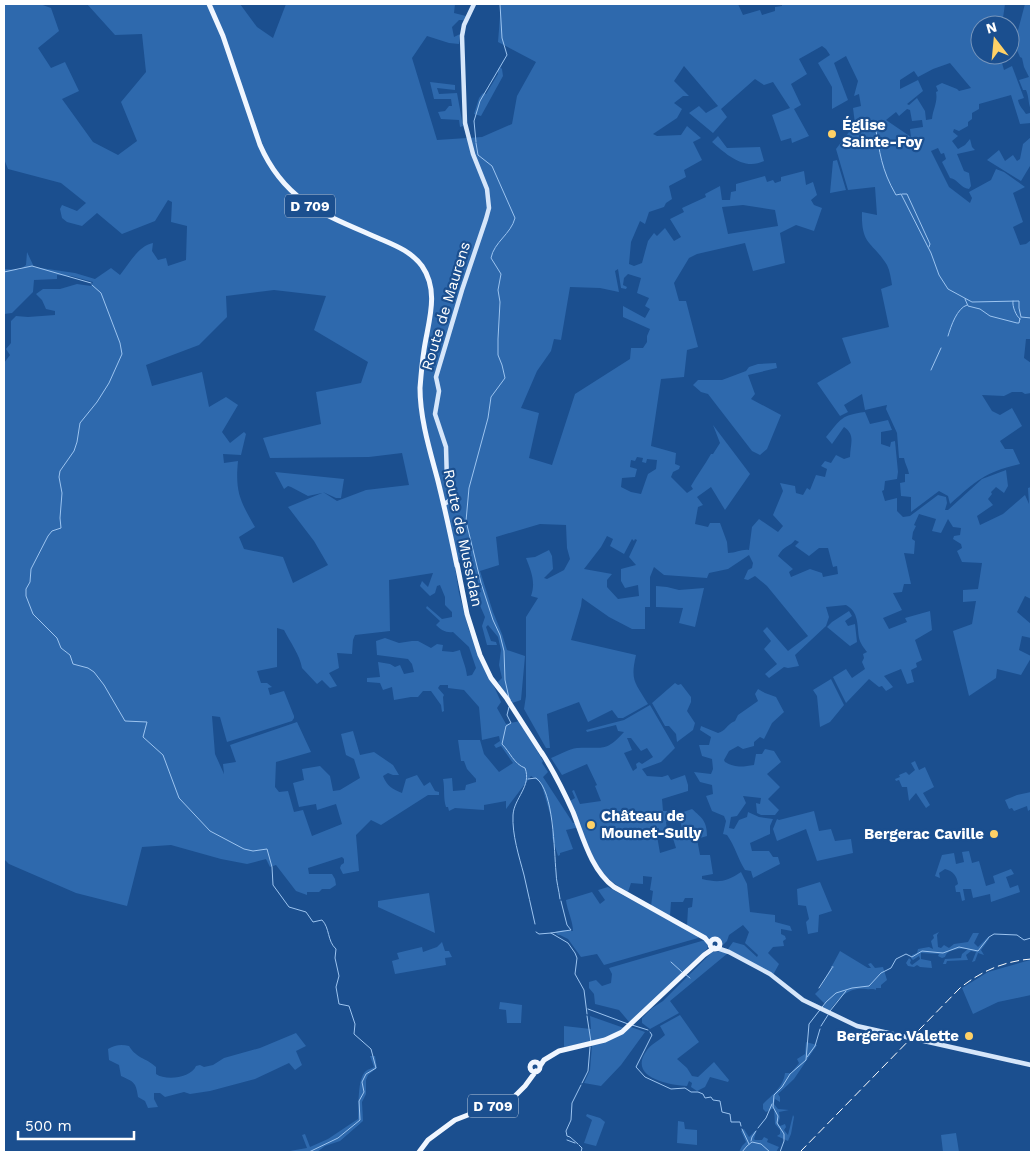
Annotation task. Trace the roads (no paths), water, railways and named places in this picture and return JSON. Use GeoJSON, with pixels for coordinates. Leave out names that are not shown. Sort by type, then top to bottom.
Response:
{"type":"FeatureCollection","features":[{"type":"Feature","properties":{"kind":"main road","name":"Route de Mussidan"},"geometry":{"type":"LineString","coordinates":[[210,4],[268,160],[281,180],[298,197],[325,215],[403,250],[416,259],[430,282],[432,300],[422,363],[421,404],[429,445],[452,528],[465,605],[474,635],[489,671],[542,754],[602,874],[612,884],[714,945]]}},
{"type":"Feature","properties":{"kind":"main road","name":"Route de Maurens"},"geometry":{"type":"LineString","coordinates":[[444,503],[451,500],[452,496],[447,482],[446,447],[435,414],[439,391],[436,375],[488,212],[486,189],[475,162],[464,116],[462,36],[464,25],[474,4]]}},
{"type":"Feature","properties":{"kind":"main road"},"geometry":{"type":"LineString","coordinates":[[539,1064],[564,1049],[611,1038],[631,1024],[714,945],[770,974],[803,1000],[819,1009],[862,1028],[1031,1065]]}},
{"type":"Feature","properties":{"kind":"main road"},"geometry":{"type":"LineString","coordinates":[[534,1062],[539,1064],[539,1070],[534,1071],[531,1064],[534,1062]]}},
{"type":"Feature","properties":{"kind":"main road","name":"D 709"},"geometry":{"type":"LineString","coordinates":[[419,1152],[436,1133],[447,1125],[464,1116],[514,1097],[525,1086],[534,1071]]}},
{"type":"Feature","properties":{"kind":"waterway"},"geometry":{"type":"LineString","coordinates":[[476,142],[474,121],[480,101],[507,55],[502,38],[500,4]]}},
{"type":"Feature","properties":{"kind":"waterway"},"geometry":{"type":"LineString","coordinates":[[875,125],[887,177],[896,195],[901,194],[931,253],[939,275],[948,289],[972,302],[1019,301],[1021,317],[1031,318]]}},
{"type":"Feature","properties":{"kind":"waterway"},"geometry":{"type":"LineString","coordinates":[[476,143],[478,155],[492,166],[515,218],[510,229],[495,247],[491,258],[501,274],[498,290],[500,302],[498,355],[505,378],[491,397],[488,418],[469,488],[466,521],[481,583],[504,651],[505,680],[509,698]]}},
{"type":"Feature","properties":{"kind":"waterway"},"geometry":{"type":"LineString","coordinates":[[902,194],[907,194],[930,244],[929,247]]}},
{"type":"Feature","properties":{"kind":"waterway"},"geometry":{"type":"LineString","coordinates":[[4,272],[32,266],[91,283]]}},
{"type":"Feature","properties":{"kind":"waterway"},"geometry":{"type":"LineString","coordinates":[[92,285],[101,293],[120,343],[122,354],[109,383],[80,423],[74,451],[60,471],[59,477],[62,493],[61,528],[52,531],[48,536],[31,569],[26,596],[33,614],[57,638],[61,648],[70,655],[73,664],[88,668],[94,672],[104,685],[125,721],[147,722],[143,737],[163,755],[179,798],[210,831],[244,849],[253,851],[267,849],[272,867],[273,885],[289,907],[306,912],[313,922],[322,920],[325,923],[331,942],[336,949],[335,958],[339,976],[336,987],[339,1004],[349,1006],[355,1024],[354,1034],[371,1049],[376,1068],[366,1074],[362,1082],[364,1092],[359,1101],[360,1120],[338,1138],[309,1152]]}},
{"type":"Feature","properties":{"kind":"waterway"},"geometry":{"type":"LineString","coordinates":[[965,299],[968,306],[980,309],[990,316],[1017,323],[1019,323],[1020,318]]}},
{"type":"Feature","properties":{"kind":"waterway"},"geometry":{"type":"LineString","coordinates":[[1013,301],[1013,306],[1020,319]]}},
{"type":"Feature","properties":{"kind":"waterway"},"geometry":{"type":"LineString","coordinates":[[948,336],[957,313],[967,305]]}},
{"type":"Feature","properties":{"kind":"waterway"},"geometry":{"type":"LineString","coordinates":[[931,370],[941,348]]}},
{"type":"Feature","properties":{"kind":"waterway"},"geometry":{"type":"LineString","coordinates":[[509,707],[507,715],[511,723],[506,726],[502,744],[515,761],[525,768],[527,774],[525,786],[514,809],[513,823],[516,845],[535,924]]}},
{"type":"Feature","properties":{"kind":"waterway"},"geometry":{"type":"LineString","coordinates":[[528,779],[536,778],[542,785],[550,808],[560,899]]}},
{"type":"Feature","properties":{"kind":"waterway"},"geometry":{"type":"LineString","coordinates":[[551,933],[571,930],[567,925],[561,901]]}},
{"type":"Feature","properties":{"kind":"waterway"},"geometry":{"type":"LineString","coordinates":[[536,932],[539,934],[551,933],[568,943],[575,953],[577,958],[575,974],[584,990],[587,1014]]}},
{"type":"Feature","properties":{"kind":"waterway"},"geometry":{"type":"LineString","coordinates":[[780,1152],[784,1141],[784,1134],[777,1123],[778,1116],[773,1107],[774,1095],[782,1087],[790,1074],[806,1060],[809,1024],[826,1002],[836,993],[852,988],[869,986],[881,973],[891,968],[896,959],[906,954],[912,957],[922,951],[943,953],[959,947],[978,951],[989,937],[994,934],[1017,935],[1024,940],[1031,938]]}},
{"type":"Feature","properties":{"kind":"waterway"},"geometry":{"type":"LineString","coordinates":[[671,962],[682,972]]}},
{"type":"Feature","properties":{"kind":"waterway"},"geometry":{"type":"LineString","coordinates":[[819,988],[832,968]]}},
{"type":"Feature","properties":{"kind":"waterway"},"geometry":{"type":"LineString","coordinates":[[685,974],[690,978]]}},
{"type":"Feature","properties":{"kind":"waterway"},"geometry":{"type":"LineString","coordinates":[[830,1011],[846,991]]}},
{"type":"Feature","properties":{"kind":"waterway"},"geometry":{"type":"LineString","coordinates":[[588,1009],[628,1024]]}},
{"type":"Feature","properties":{"kind":"waterway"},"geometry":{"type":"LineString","coordinates":[[821,1026],[828,1015]]}},
{"type":"Feature","properties":{"kind":"waterway"},"geometry":{"type":"LineString","coordinates":[[587,1016],[591,1042]]}},
{"type":"Feature","properties":{"kind":"waterway"},"geometry":{"type":"LineString","coordinates":[[632,1025],[648,1030]]}},
{"type":"Feature","properties":{"kind":"waterway"},"geometry":{"type":"LineString","coordinates":[[807,1057],[815,1046],[820,1029]]}},
{"type":"Feature","properties":{"kind":"waterway"},"geometry":{"type":"LineString","coordinates":[[650,1032],[652,1035],[636,1067],[645,1077],[671,1089],[685,1088],[691,1092],[703,1094],[705,1098],[711,1097],[713,1100],[720,1101],[722,1112],[730,1114],[731,1122],[740,1122],[741,1126]]}},
{"type":"Feature","properties":{"kind":"waterway"},"geometry":{"type":"LineString","coordinates":[[582,1083],[588,1071],[590,1047]]}},
{"type":"Feature","properties":{"kind":"waterway"},"geometry":{"type":"LineString","coordinates":[[578,1144],[567,1136],[566,1131],[571,1120],[572,1103],[581,1085]]}},
{"type":"Feature","properties":{"kind":"waterway"},"geometry":{"type":"LineString","coordinates":[[758,1128],[766,1118],[772,1104]]}},
{"type":"Feature","properties":{"kind":"waterway"},"geometry":{"type":"LineString","coordinates":[[742,1129],[749,1144]]}},
{"type":"Feature","properties":{"kind":"waterway"},"geometry":{"type":"LineString","coordinates":[[751,1141],[756,1131]]}},
{"type":"Feature","properties":{"kind":"waterway"},"geometry":{"type":"LineString","coordinates":[[567,1140],[575,1143]]}},
{"type":"Feature","properties":{"kind":"waterway"},"geometry":{"type":"LineString","coordinates":[[742,1152],[752,1142],[761,1144],[770,1152]]}},
{"type":"Feature","properties":{"kind":"waterway"},"geometry":{"type":"LineString","coordinates":[[579,1145],[582,1148],[581,1152]]}},
{"type":"Feature","properties":{"kind":"railway"},"geometry":{"type":"LineString","coordinates":[[800,1152],[960,988],[994,968],[1012,962],[1031,959]]}},
{"type":"Feature","properties":{"kind":"place","name":"Église Sainte-Foy"},"geometry":{"type":"Point","coordinates":[832,134]}},
{"type":"Feature","properties":{"kind":"place","name":"Château de Mounet-Sully"},"geometry":{"type":"Point","coordinates":[591,825]}},
{"type":"Feature","properties":{"kind":"place","name":"Bergerac Caville"},"geometry":{"type":"Point","coordinates":[994,834]}},
{"type":"Feature","properties":{"kind":"place","name":"Bergerac Valette"},"geometry":{"type":"Point","coordinates":[969,1036]}}]}
